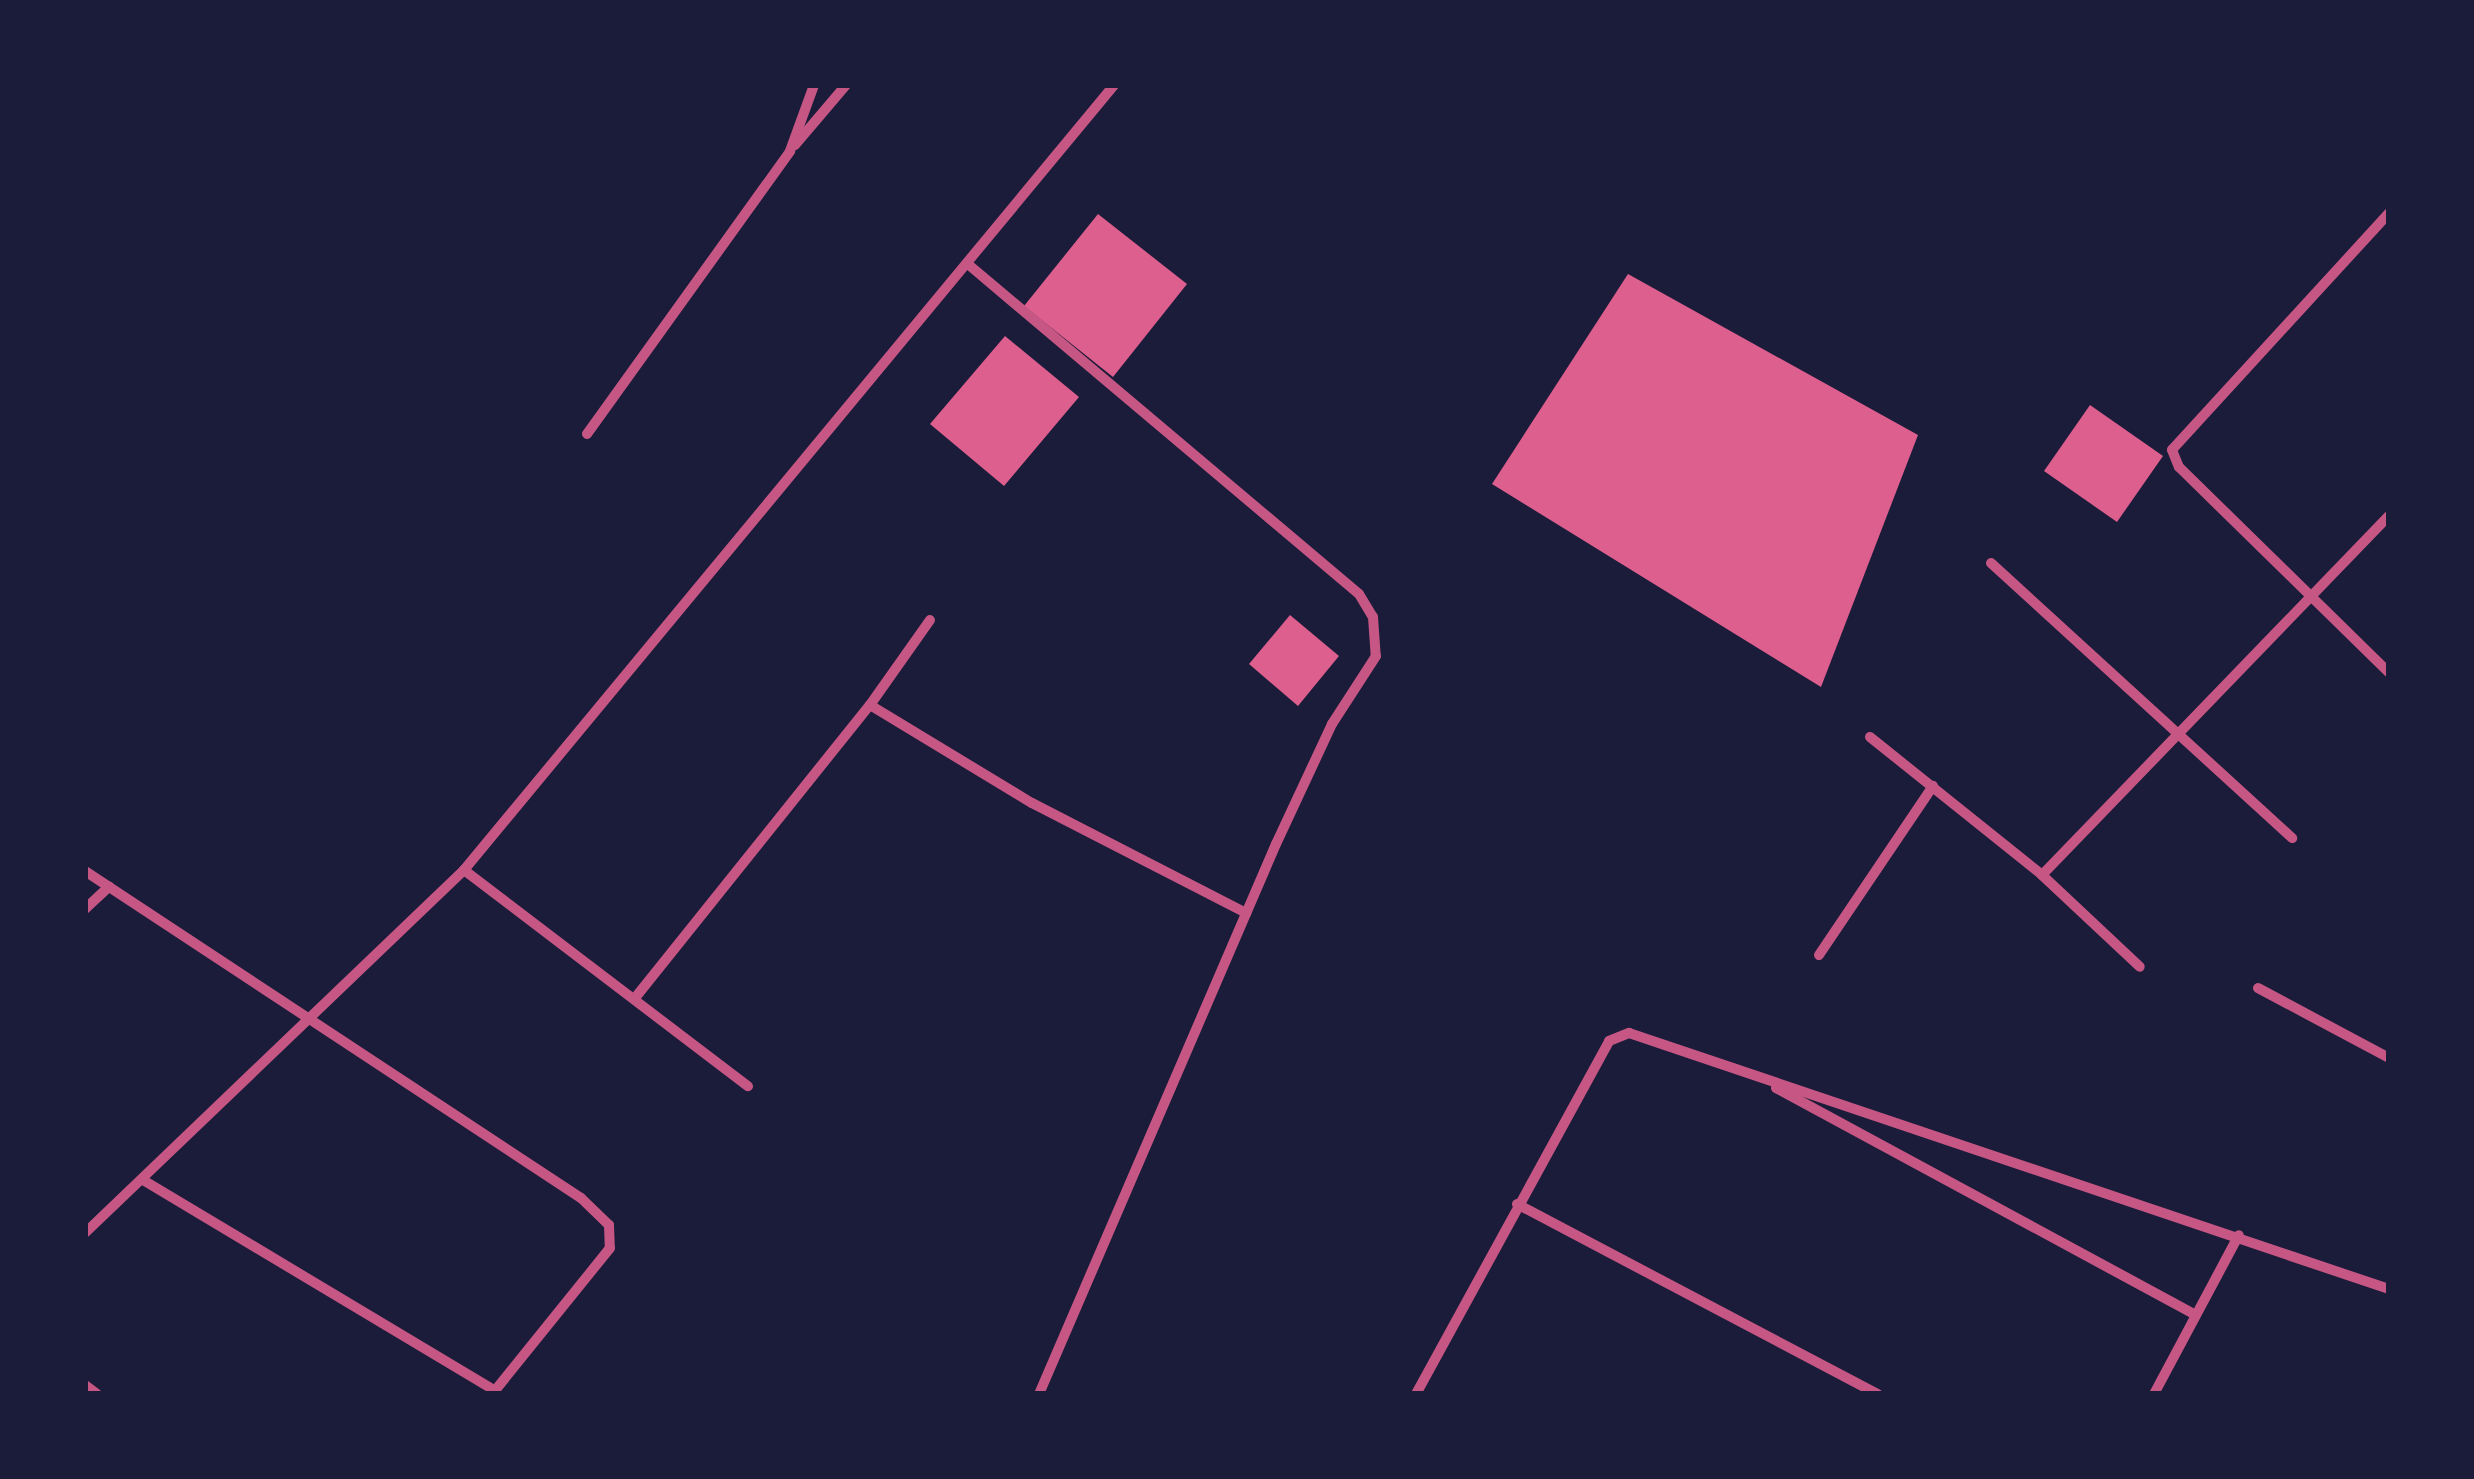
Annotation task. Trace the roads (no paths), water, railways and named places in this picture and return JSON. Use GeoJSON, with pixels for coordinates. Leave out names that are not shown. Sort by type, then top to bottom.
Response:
{"type":"FeatureCollection","features":[{"type":"Feature","properties":{"kind":"street"},"geometry":{"type":"LineString","coordinates":[[790,151],[814,85]]}},
{"type":"Feature","properties":{"kind":"street"},"geometry":{"type":"LineString","coordinates":[[587,434],[790,151],[846,85]]}},
{"type":"Feature","properties":{"kind":"street"},"geometry":{"type":"LineString","coordinates":[[85,1233],[464,870],[1114,85]]}},
{"type":"Feature","properties":{"kind":"street"},"geometry":{"type":"LineString","coordinates":[[2389,213],[2172,450],[2180,468],[2311,601],[2389,673]]}},
{"type":"Feature","properties":{"kind":"street"},"geometry":{"type":"LineString","coordinates":[[968,266],[1359,594],[1373,616],[1376,656],[1332,724],[1246,913],[1039,1394]]}},
{"type":"Feature","properties":{"kind":"street"},"geometry":{"type":"LineString","coordinates":[[2042,876],[2182,737],[2389,516]]}},
{"type":"Feature","properties":{"kind":"street"},"geometry":{"type":"LineString","coordinates":[[1991,563],[2292,838]]}},
{"type":"Feature","properties":{"kind":"street"},"geometry":{"type":"LineString","coordinates":[[634,998],[870,705],[930,620]]}},
{"type":"Feature","properties":{"kind":"street"},"geometry":{"type":"LineString","coordinates":[[870,705],[1032,803],[1246,913]]}},
{"type":"Feature","properties":{"kind":"street"},"geometry":{"type":"LineString","coordinates":[[1870,736],[2042,876],[2140,967]]}},
{"type":"Feature","properties":{"kind":"street"},"geometry":{"type":"LineString","coordinates":[[1819,956],[1933,786]]}},
{"type":"Feature","properties":{"kind":"street"},"geometry":{"type":"LineString","coordinates":[[464,870],[748,1086]]}},
{"type":"Feature","properties":{"kind":"street"},"geometry":{"type":"LineString","coordinates":[[85,871],[307,1022],[581,1198],[610,1225],[614,1237],[606,1253],[493,1392],[142,1180]]}},
{"type":"Feature","properties":{"kind":"street"},"geometry":{"type":"LineString","coordinates":[[85,909],[109,886]]}},
{"type":"Feature","properties":{"kind":"street"},"geometry":{"type":"LineString","coordinates":[[2258,988],[2389,1058]]}},
{"type":"Feature","properties":{"kind":"street"},"geometry":{"type":"LineString","coordinates":[[1416,1394],[1517,1204],[1616,1036],[1638,1034],[1758,1078],[2239,1234],[2389,1289]]}},
{"type":"Feature","properties":{"kind":"street"},"geometry":{"type":"LineString","coordinates":[[1758,1078],[1915,1169],[2196,1315]]}},
{"type":"Feature","properties":{"kind":"street"},"geometry":{"type":"LineString","coordinates":[[1517,1204],[1878,1394]]}},
{"type":"Feature","properties":{"kind":"street"},"geometry":{"type":"LineString","coordinates":[[2154,1394],[2239,1234]]}},
{"type":"Feature","properties":{"kind":"street"},"geometry":{"type":"LineString","coordinates":[[85,1385],[97,1394]]}}]}
